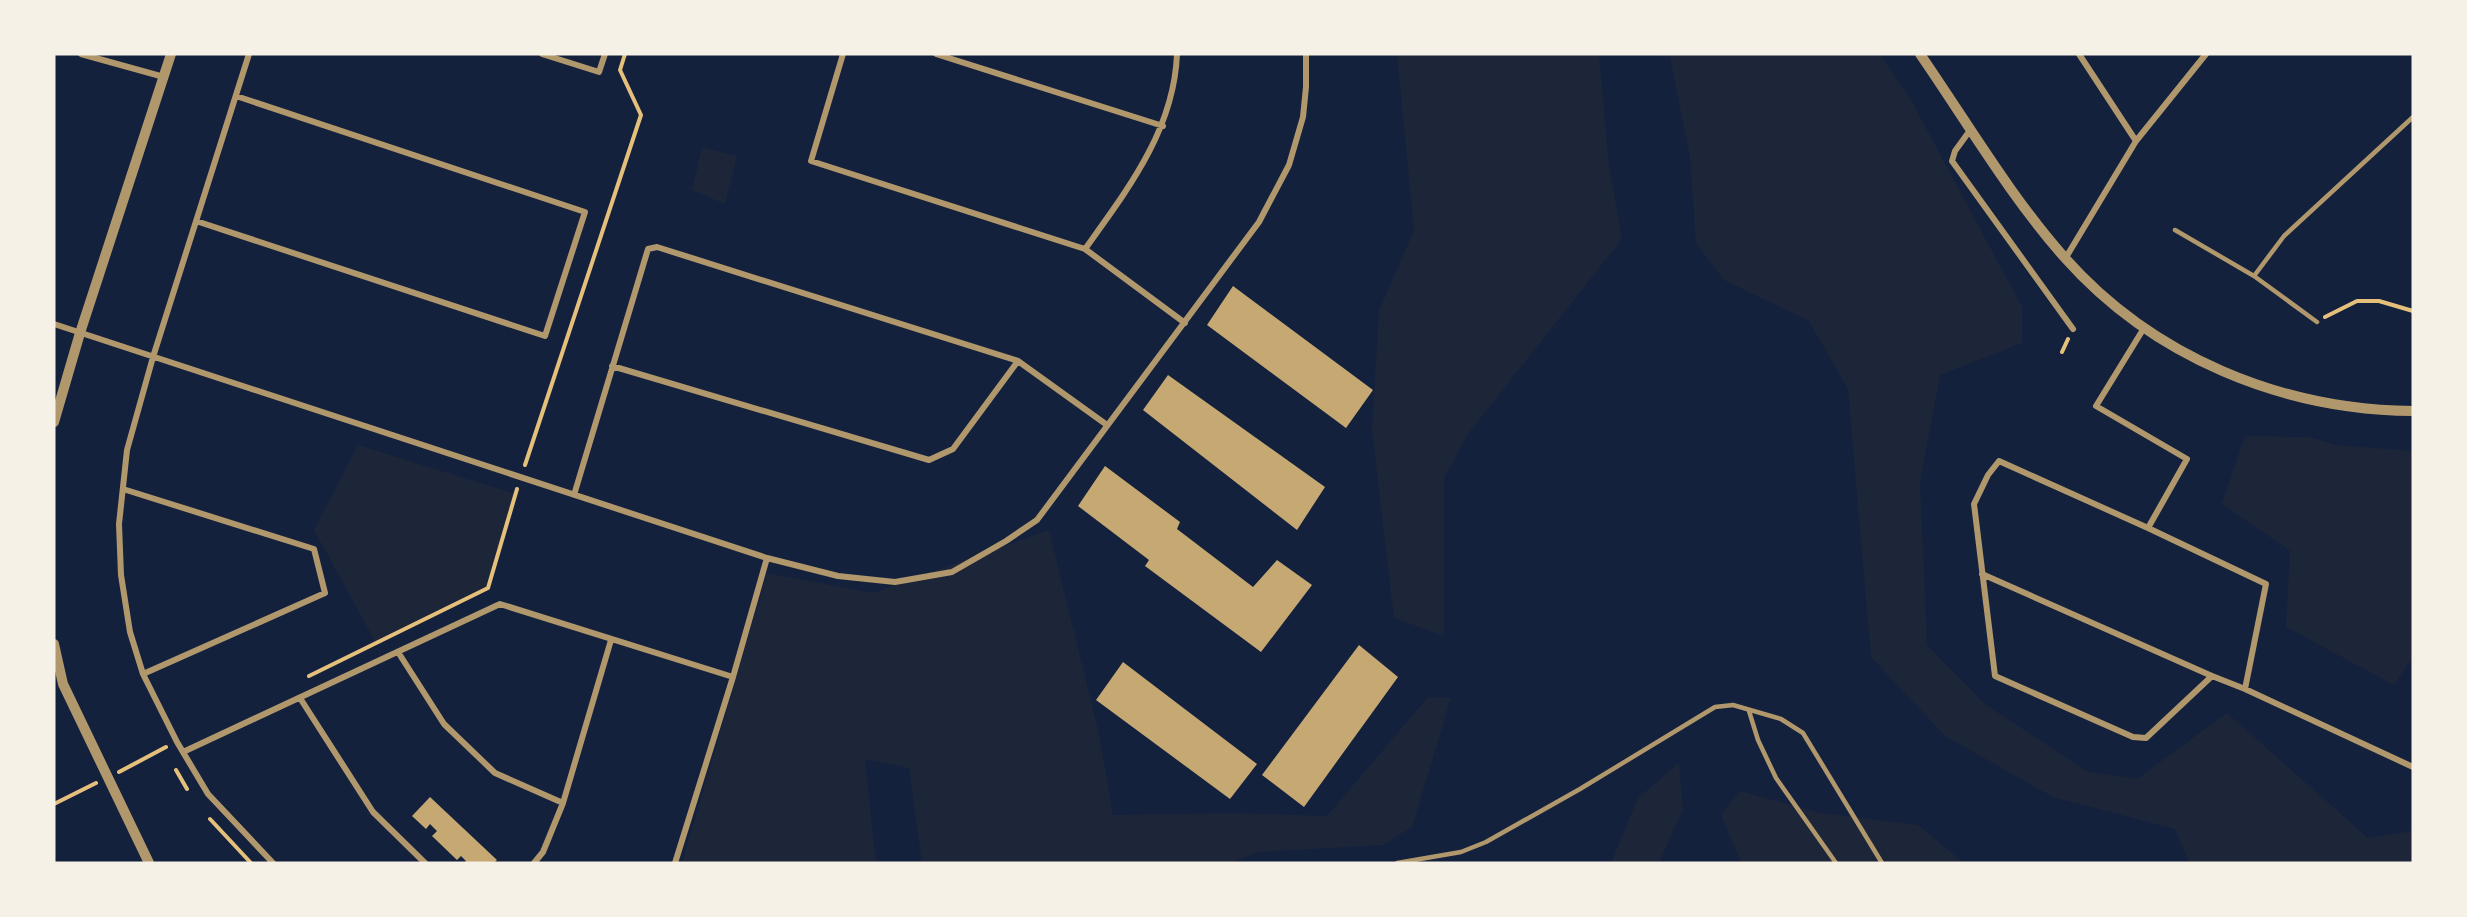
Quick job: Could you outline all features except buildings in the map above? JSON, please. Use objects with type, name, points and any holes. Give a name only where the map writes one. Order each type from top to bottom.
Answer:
[{"type":"street","points":[[81,54],[164,77]]},
{"type":"street","points":[[54,422],[80,333],[171,54]]},
{"type":"street","points":[[249,54],[153,357],[127,450],[119,524],[121,575],[130,632],[143,674],[177,742],[208,794],[273,863]]},
{"type":"street","points":[[542,54],[599,72],[605,54]]},
{"type":"street","points":[[843,54],[811,161],[1085,249],[1185,323]]},
{"type":"street","points":[[936,54],[1163,126]]},
{"type":"street","points":[[1085,249],[1134,182],[1163,126],[1176,80],[1178,54]]},
{"type":"street","points":[[54,324],[767,558],[838,576],[895,582],[952,572],[1037,520],[1259,222],[1289,165],[1303,117],[1306,54]]},
{"type":"street","points":[[1920,54],[2033,219],[2065,259],[2096,290],[2144,328],[2211,366],[2282,394],[2352,408],[2413,411]]},
{"type":"street","points":[[2079,54],[2136,141]]},
{"type":"street","points":[[2065,259],[2136,141],[2206,54]]},
{"type":"street","points":[[196,220],[545,336],[585,212],[236,96]]},
{"type":"street","points":[[1971,129],[1955,151],[1952,161],[2073,329]]},
{"type":"street","points":[[573,495],[648,249],[657,247],[1018,361],[1107,424]]},
{"type":"street","points":[[2144,328],[2096,406],[2187,459],[2148,528]]},
{"type":"street","points":[[612,366],[929,460],[953,449],[1018,361]]},
{"type":"street","points":[[2212,676],[2146,738],[2133,737],[1995,675],[1974,504],[1988,475],[1999,461],[2266,584],[2245,689]]},
{"type":"street","points":[[123,489],[314,549],[325,593],[143,674]]},
{"type":"street","points":[[675,863],[767,558]]},
{"type":"street","points":[[1982,574],[2245,689],[2413,767]]},
{"type":"street","points":[[183,752],[500,604],[733,676]]},
{"type":"street","points":[[534,863],[543,852],[563,802],[611,640]]},
{"type":"street","points":[[54,644],[63,684],[149,863]]},
{"type":"street","points":[[398,652],[444,724],[495,773],[563,802]]},
{"type":"street","points":[[300,698],[373,812],[425,863]]},
{"type":"lane","points":[[2254,276],[2284,236],[2413,117]]},
{"type":"lane","points":[[2175,230],[2254,276],[2317,322]]},
{"type":"lane","points":[[1398,863],[1461,852],[1486,842],[1532,818],[1715,707],[1733,705],[1781,719],[1803,733],[1882,863]]},
{"type":"lane","points":[[1749,711],[1758,740],[1776,778],[1836,863]]},
{"type":"path","points":[[2317,322],[2357,301],[2379,301],[2413,311]]},
{"type":"path","points":[[142,760],[177,742]]},
{"type":"shaded area","points":[[1397,54],[1599,54],[1609,166],[1622,239],[1468,434],[1444,478],[1444,636],[1394,618],[1372,430],[1379,311],[1414,230]]},
{"type":"shaded area","points":[[1641,54],[1880,54],[1911,100],[2022,307],[2022,343],[1940,375],[1920,482],[1927,645],[1986,705],[2088,772],[2137,779],[2227,713],[2368,838],[2413,831],[2413,863],[2189,863],[2175,829],[2053,797],[1945,736],[1871,657],[1848,389],[1809,321],[1724,280],[1696,243],[1690,157],[1670,57]]},
{"type":"shaded area","points":[[702,147],[737,156],[725,204],[692,190]]},
{"type":"shaded area","points":[[2245,436],[2309,437],[2336,445],[2413,451],[2413,657],[2394,685],[2286,627],[2290,551],[2222,504]]},
{"type":"shaded area","points":[[358,445],[516,494],[488,588],[376,643],[314,530]]},
{"type":"shaded area","points":[[1049,530],[1099,734],[1113,815],[1232,813],[1327,816],[1428,697],[1451,698],[1412,827],[1383,845],[1258,852],[1231,863],[922,863],[909,768],[865,759],[875,854],[878,863],[682,863],[767,573],[873,593]]},
{"type":"shaded area","points":[[1679,763],[1683,809],[1659,863],[1611,863],[1638,798]]},
{"type":"shaded area","points":[[1740,791],[1821,813],[1918,825],[1964,863],[1741,863],[1721,815]]}]
